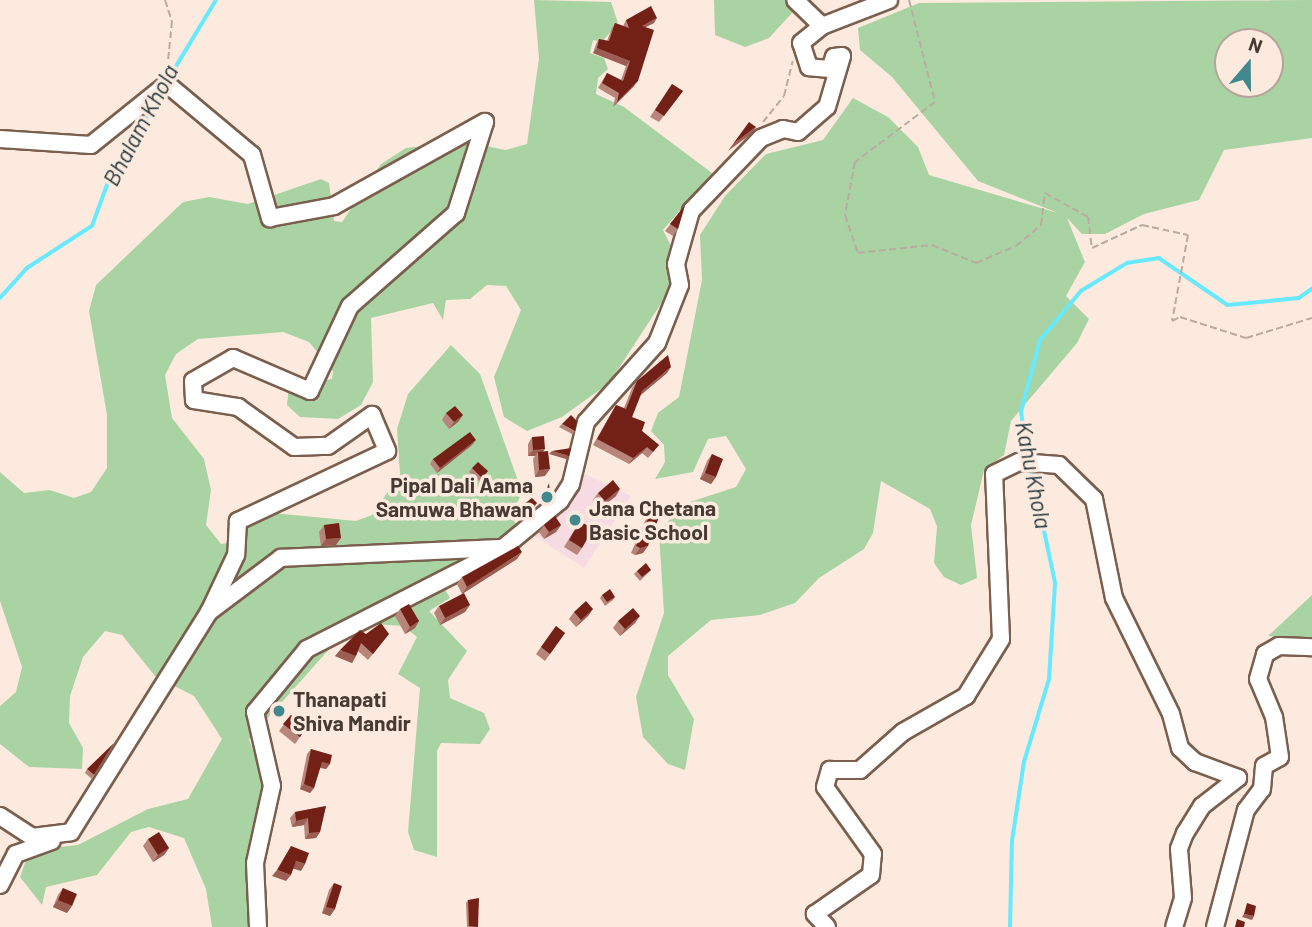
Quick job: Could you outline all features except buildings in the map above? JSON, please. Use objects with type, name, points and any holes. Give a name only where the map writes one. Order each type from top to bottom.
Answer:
[{"type":"street","points":[[795,0],[822,26]]},
{"type":"street","points":[[258,927],[255,863],[272,786],[255,712],[307,649],[503,548],[560,501],[571,484],[586,422],[652,356],[680,285],[676,264],[691,211],[762,138],[783,129],[798,132],[827,107],[842,56],[834,57],[830,69],[815,72],[802,49],[822,26],[889,0]]},
{"type":"street","points":[[0,139],[91,145],[165,86],[252,155],[270,218],[334,206],[485,122],[456,213],[350,306],[310,391],[233,358],[193,381],[194,400],[238,407],[294,447],[328,446],[372,415],[387,451],[238,521],[236,555],[209,612],[71,832],[32,836],[0,816]]},
{"type":"street","points":[[827,927],[815,914],[871,875],[873,854],[825,787],[830,770],[860,769],[903,732],[966,696],[1001,639],[994,474],[1019,462],[1059,465],[1094,499],[1114,598],[1171,714],[1180,748],[1195,762],[1238,778],[1202,806],[1185,833],[1179,849],[1183,898],[1174,927]]},
{"type":"street","points":[[209,612],[281,558],[503,548]]},
{"type":"street","points":[[1215,927],[1246,810],[1262,789],[1265,766],[1280,757],[1274,717],[1258,679],[1265,654],[1279,646],[1312,647]]},
{"type":"street","points":[[0,885],[16,854],[59,841],[77,831],[78,820]]},
{"type":"path","points":[[165,0],[172,21],[165,86]]},
{"type":"path","points":[[909,0],[934,102],[855,162],[845,215],[858,253],[932,245],[976,264],[1041,225],[1045,192],[1088,217],[1092,248],[1142,225],[1188,235],[1172,321],[1180,317],[1246,338],[1312,318]]},
{"type":"path","points":[[762,138],[764,118],[784,96],[783,78],[802,49]]},
{"type":"shaded area","name":"Jana Chetana Basic School","points":[[577,470],[631,496],[584,568],[525,530]]},
{"type":"green space","points":[[534,0],[611,2],[618,23],[602,42],[593,40],[590,53],[604,58],[608,69],[598,78],[596,94],[624,107],[712,173],[663,230],[671,246],[670,290],[609,383],[562,417],[527,431],[504,417],[494,377],[521,310],[506,286],[487,285],[470,299],[446,300],[443,320],[433,303],[371,318],[373,382],[361,405],[338,419],[300,417],[287,405],[289,387],[332,379],[333,371],[309,342],[283,332],[198,339],[176,354],[165,375],[172,418],[204,459],[211,490],[206,525],[221,544],[240,541],[249,525],[273,513],[356,521],[372,515],[400,474],[397,429],[408,394],[451,345],[480,374],[522,492],[511,517],[517,525],[474,557],[444,588],[450,598],[429,611],[467,651],[448,680],[450,698],[484,713],[490,729],[480,744],[441,743],[437,751],[437,857],[414,850],[408,832],[420,688],[398,674],[417,637],[403,626],[374,624],[352,630],[332,646],[249,739],[261,773],[262,809],[253,927],[212,927],[206,889],[184,838],[149,827],[131,832],[97,875],[46,887],[42,905],[20,877],[26,860],[41,849],[78,845],[148,809],[188,799],[222,739],[194,696],[155,676],[122,635],[105,631],[83,657],[70,696],[69,723],[83,748],[82,769],[29,767],[0,744],[0,706],[16,692],[22,667],[0,601],[0,472],[24,493],[50,490],[74,498],[91,492],[107,468],[107,415],[89,311],[96,285],[183,202],[209,197],[248,204],[321,179],[329,183],[334,221],[342,222],[381,164],[406,148],[464,141],[505,150],[527,144],[539,58]]},
{"type":"green space","points":[[714,0],[804,0],[769,38],[745,47],[715,35]]},
{"type":"green space","points":[[1312,0],[1312,138],[1224,150],[1199,200],[1144,214],[1105,234],[1082,234],[1067,218],[1085,262],[1066,296],[1089,319],[1077,343],[1011,421],[1004,455],[984,470],[971,525],[977,578],[961,585],[944,577],[934,563],[937,526],[930,509],[881,481],[873,533],[864,549],[819,578],[795,603],[760,615],[711,620],[668,656],[668,675],[694,719],[685,770],[668,764],[643,737],[636,697],[664,613],[659,533],[681,505],[736,487],[746,469],[726,436],[708,439],[693,472],[655,479],[665,462],[664,445],[651,431],[658,413],[679,397],[702,280],[700,235],[725,196],[766,154],[823,140],[853,98],[888,117],[918,147],[929,175],[1058,213],[978,181],[892,77],[860,50],[858,28],[919,3]]},
{"type":"green space","points":[[1312,595],[1312,639],[1268,636]]},
{"type":"waterway","name":"Bhalam Khola","points":[[169,78],[216,0]]},
{"type":"waterway","name":"Bhalam Khola","points":[[0,298],[27,268],[92,226],[111,174],[157,101]]},
{"type":"waterway","name":"Kahu Khola","points":[[1028,458],[1021,412],[1040,340],[1081,291],[1127,263],[1159,258],[1228,305],[1299,298],[1312,289]]},
{"type":"waterway","name":"Kahu Khola","points":[[1010,927],[1012,841],[1024,762],[1049,679],[1055,583],[1031,469]]},
{"type":"place","name":"Pipal Dali Aama Samuwa Bhawan","points":[[547,497]]},
{"type":"place","name":"Jana Chetana Basic School","points":[[575,520]]},
{"type":"place","name":"Thanapati Shiva Mandir","points":[[279,711]]}]
